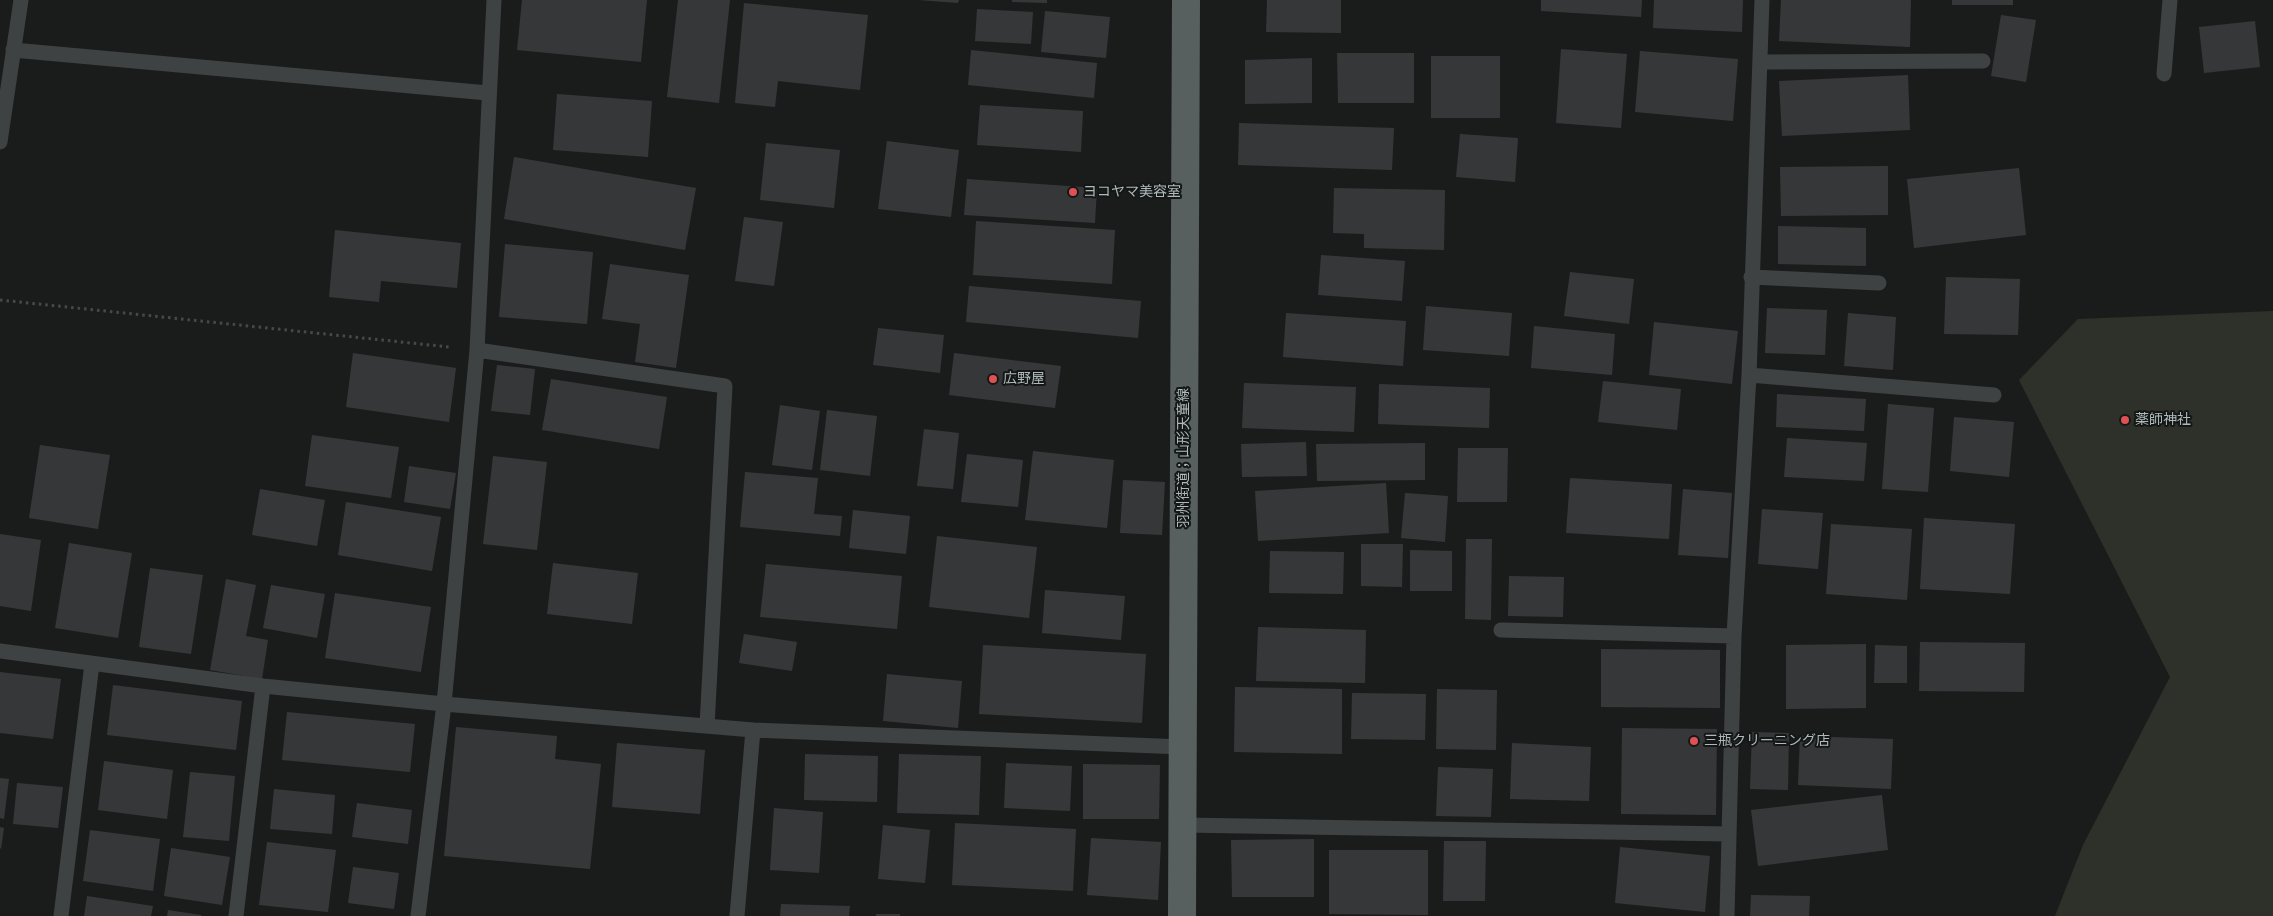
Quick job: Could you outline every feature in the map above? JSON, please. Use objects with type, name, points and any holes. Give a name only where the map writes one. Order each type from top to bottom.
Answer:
[{"type":"main road","name":"羽州街道；山形天童線","points":[[1182,916],[1186,0]]},
{"type":"lane","points":[[0,142],[21,0]]},
{"type":"lane","points":[[418,916],[444,704],[477,350],[494,0]]},
{"type":"lane","points":[[1727,916],[1734,636],[1749,375],[1762,0]]},
{"type":"lane","points":[[2164,74],[2170,0]]},
{"type":"lane","points":[[13,50],[488,93]]},
{"type":"lane","points":[[1761,62],[1983,61]]},
{"type":"lane","points":[[1751,277],[1879,282]]},
{"type":"lane","points":[[477,350],[725,386],[707,726]]},
{"type":"lane","points":[[1749,375],[1994,395]]},
{"type":"lane","points":[[1501,630],[1734,636]]},
{"type":"lane","points":[[0,651],[262,686],[444,704],[753,730],[1183,747]]},
{"type":"lane","points":[[61,916],[92,664]]},
{"type":"lane","points":[[236,916],[262,686]]},
{"type":"lane","points":[[737,916],[753,730]]},
{"type":"lane","points":[[1183,825],[1728,834]]},
{"type":"path","points":[[0,300],[477,350]]},
{"type":"shaded area","points":[[2273,311],[2273,916],[2055,916],[2083,845],[2170,677],[2019,380],[2078,319]]},
{"type":"building","points":[[522,0],[647,0],[641,62],[517,50]]},
{"type":"building","points":[[678,0],[730,0],[719,103],[667,97]]},
{"type":"building","points":[[918,0],[959,0],[958,3]]},
{"type":"building","points":[[1012,0],[1047,0],[1047,3],[1012,2]]},
{"type":"building","points":[[1267,0],[1341,0],[1341,33],[1266,32]]},
{"type":"building","points":[[1541,0],[1642,0],[1641,17],[1541,11]]},
{"type":"building","points":[[1654,0],[1743,0],[1742,32],[1653,28]]},
{"type":"building","points":[[1781,0],[1911,0],[1910,47],[1779,41]]},
{"type":"building","points":[[1952,0],[2013,0],[2013,5],[1952,5]]},
{"type":"building","points":[[744,3],[868,15],[860,90],[778,81],[775,107],[735,103]]},
{"type":"building","points":[[977,9],[1033,12],[1031,44],[975,41]]},
{"type":"building","points":[[1045,11],[1110,17],[1106,58],[1041,52]]},
{"type":"building","points":[[2001,15],[2036,20],[2026,82],[1991,76]]},
{"type":"building","points":[[2255,21],[2260,67],[2204,73],[2199,27]]},
{"type":"building","points":[[1561,49],[1627,54],[1621,128],[1556,123]]},
{"type":"building","points":[[971,50],[1097,63],[1094,98],[968,85]]},
{"type":"building","points":[[1640,51],[1738,59],[1733,121],[1635,112]]},
{"type":"building","points":[[1337,53],[1414,53],[1414,103],[1338,103]]},
{"type":"building","points":[[1431,56],[1500,56],[1500,118],[1431,118]]},
{"type":"building","points":[[1312,58],[1312,103],[1245,104],[1245,60]]},
{"type":"building","points":[[1908,75],[1910,130],[1782,136],[1779,81]]},
{"type":"building","points":[[557,94],[652,101],[648,157],[553,150]]},
{"type":"building","points":[[980,105],[1083,111],[1081,152],[977,145]]},
{"type":"building","points":[[1239,123],[1394,128],[1392,170],[1238,165]]},
{"type":"building","points":[[1460,134],[1518,138],[1515,182],[1456,177]]},
{"type":"building","points":[[887,141],[959,150],[951,217],[878,209]]},
{"type":"building","points":[[766,143],[840,150],[834,208],[760,200]]},
{"type":"building","points":[[514,157],[696,188],[685,250],[504,219]]},
{"type":"building","points":[[1888,166],[1888,215],[1781,216],[1780,167]]},
{"type":"building","points":[[2019,168],[2026,235],[1914,248],[1907,179]]},
{"type":"building","points":[[967,179],[1097,188],[1095,223],[964,215]]},
{"type":"building","points":[[1334,188],[1445,190],[1444,250],[1364,248],[1364,234],[1333,233]]},
{"type":"building","points":[[744,217],[783,222],[774,286],[735,281]]},
{"type":"building","points":[[976,221],[1115,230],[1112,284],[973,275]]},
{"type":"building","points":[[1778,226],[1866,228],[1866,266],[1778,264]]},
{"type":"building","points":[[335,230],[461,243],[457,288],[381,281],[379,302],[329,297]]},
{"type":"building","points":[[505,244],[593,252],[587,324],[499,317]]},
{"type":"building","points":[[1321,255],[1405,261],[1402,301],[1318,295]]},
{"type":"building","points":[[610,264],[689,275],[676,368],[635,362],[640,324],[602,319]]},
{"type":"building","points":[[1570,272],[1634,279],[1629,324],[1564,316]]},
{"type":"building","points":[[1946,277],[2020,279],[2018,335],[1944,334]]},
{"type":"building","points":[[969,286],[1141,301],[1138,338],[966,322]]},
{"type":"building","points":[[1426,306],[1512,313],[1509,356],[1423,350]]},
{"type":"building","points":[[1767,308],[1827,310],[1825,355],[1765,353]]},
{"type":"building","points":[[1286,313],[1406,321],[1403,366],[1283,357]]},
{"type":"building","points":[[1848,313],[1896,317],[1893,370],[1844,366]]},
{"type":"building","points":[[1654,322],[1738,331],[1732,384],[1649,375]]},
{"type":"building","points":[[1534,326],[1615,334],[1612,375],[1531,368]]},
{"type":"building","points":[[878,328],[944,335],[940,373],[873,365]]},
{"type":"building","points":[[353,353],[456,368],[449,422],[346,407]]},
{"type":"building","points":[[954,353],[1061,366],[1055,408],[949,395]]},
{"type":"building","points":[[497,365],[535,369],[530,415],[491,411]]},
{"type":"building","points":[[551,379],[667,397],[659,449],[542,430]]},
{"type":"building","points":[[1603,381],[1681,389],[1677,430],[1598,422]]},
{"type":"building","points":[[1244,383],[1356,387],[1354,432],[1242,428]]},
{"type":"building","points":[[1379,384],[1490,388],[1489,428],[1378,424]]},
{"type":"building","points":[[1777,394],[1866,399],[1864,431],[1776,427]]},
{"type":"building","points":[[1888,404],[1934,408],[1928,492],[1882,489]]},
{"type":"building","points":[[780,405],[820,411],[812,470],[772,465]]},
{"type":"building","points":[[827,410],[877,416],[870,476],[820,470]]},
{"type":"building","points":[[1954,417],[2014,422],[2009,477],[1950,471]]},
{"type":"building","points":[[924,429],[959,433],[953,489],[917,486]]},
{"type":"building","points":[[312,435],[399,447],[391,498],[305,486]]},
{"type":"building","points":[[1787,438],[1867,443],[1864,481],[1784,477]]},
{"type":"building","points":[[1306,442],[1307,476],[1242,477],[1241,444]]},
{"type":"building","points":[[1425,443],[1425,480],[1317,481],[1316,444]]},
{"type":"building","points":[[40,445],[110,455],[98,529],[29,518]]},
{"type":"building","points":[[1458,448],[1508,448],[1507,502],[1457,502]]},
{"type":"building","points":[[1033,451],[1114,460],[1107,528],[1025,520]]},
{"type":"building","points":[[967,454],[1023,460],[1018,507],[961,502]]},
{"type":"building","points":[[493,456],[547,462],[537,550],[483,544]]},
{"type":"building","points":[[409,466],[456,473],[450,509],[404,502]]},
{"type":"building","points":[[745,472],[818,478],[814,514],[842,516],[840,536],[740,527]]},
{"type":"building","points":[[1570,478],[1672,484],[1669,539],[1566,533]]},
{"type":"building","points":[[1123,480],[1165,482],[1162,535],[1120,533]]},
{"type":"building","points":[[1386,483],[1389,533],[1258,541],[1255,491]]},
{"type":"building","points":[[260,489],[325,500],[317,546],[252,535]]},
{"type":"building","points":[[1683,489],[1732,493],[1728,558],[1678,555]]},
{"type":"building","points":[[1405,493],[1448,496],[1445,542],[1401,538]]},
{"type":"building","points":[[346,502],[441,517],[432,571],[338,555]]},
{"type":"building","points":[[1762,509],[1823,513],[1818,569],[1758,564]]},
{"type":"building","points":[[853,510],[910,516],[906,554],[849,548]]},
{"type":"building","points":[[1924,518],[2015,524],[2010,594],[1920,589]]},
{"type":"building","points":[[1831,524],[1912,529],[1907,600],[1826,594]]},
{"type":"building","points":[[0,534],[41,540],[31,611],[0,606]]},
{"type":"building","points":[[937,536],[1037,547],[1029,618],[929,607]]},
{"type":"building","points":[[1466,539],[1492,539],[1491,620],[1465,619]]},
{"type":"building","points":[[69,543],[132,553],[118,638],[55,628]]},
{"type":"building","points":[[1361,544],[1403,544],[1402,587],[1361,586]]},
{"type":"building","points":[[1410,550],[1452,551],[1452,591],[1410,591]]},
{"type":"building","points":[[1270,551],[1344,552],[1343,594],[1269,593]]},
{"type":"building","points":[[553,563],[638,573],[632,624],[547,614]]},
{"type":"building","points":[[766,564],[902,576],[897,629],[760,617]]},
{"type":"building","points":[[150,568],[203,575],[191,654],[139,647]]},
{"type":"building","points":[[1509,576],[1564,577],[1563,617],[1508,616]]},
{"type":"building","points":[[226,579],[256,585],[246,636],[268,640],[262,679],[210,670]]},
{"type":"building","points":[[271,585],[325,594],[317,638],[263,628]]},
{"type":"building","points":[[1045,590],[1125,596],[1121,640],[1042,633]]},
{"type":"building","points":[[335,593],[431,607],[421,672],[325,658]]},
{"type":"building","points":[[1258,627],[1366,630],[1365,683],[1256,681]]},
{"type":"building","points":[[744,634],[797,642],[792,671],[739,663]]},
{"type":"building","points":[[1920,642],[2025,643],[2024,692],[1919,691]]},
{"type":"building","points":[[1866,644],[1866,708],[1786,709],[1786,645]]},
{"type":"building","points":[[983,645],[1146,654],[1142,723],[979,714]]},
{"type":"building","points":[[1875,645],[1907,646],[1907,683],[1874,683]]},
{"type":"building","points":[[1601,649],[1720,650],[1720,708],[1601,707]]},
{"type":"building","points":[[0,672],[61,679],[53,739],[0,733]]},
{"type":"building","points":[[887,674],[962,681],[958,728],[883,721]]},
{"type":"building","points":[[113,685],[242,701],[236,750],[107,735]]},
{"type":"building","points":[[1235,687],[1342,689],[1342,754],[1234,752]]},
{"type":"building","points":[[1437,689],[1497,690],[1496,750],[1436,749]]},
{"type":"building","points":[[1352,693],[1426,694],[1425,740],[1351,739]]},
{"type":"building","points":[[287,712],[415,724],[410,772],[282,760]]},
{"type":"building","points":[[456,727],[557,736],[555,759],[601,764],[590,869],[444,856]]},
{"type":"building","points":[[1622,728],[1717,729],[1716,815],[1621,814]]},
{"type":"building","points":[[1752,732],[1789,733],[1788,790],[1750,789]]},
{"type":"building","points":[[1800,736],[1893,739],[1891,789],[1798,785]]},
{"type":"building","points":[[617,743],[705,750],[700,814],[612,807]]},
{"type":"building","points":[[1512,743],[1591,747],[1589,801],[1510,799]]},
{"type":"building","points":[[805,754],[878,756],[877,802],[804,800]]},
{"type":"building","points":[[899,754],[981,756],[979,815],[897,813]]},
{"type":"building","points":[[104,761],[173,770],[167,819],[98,810]]},
{"type":"building","points":[[1006,763],[1072,766],[1070,811],[1004,808]]},
{"type":"building","points":[[1083,764],[1160,765],[1159,819],[1083,819]]},
{"type":"building","points":[[1438,767],[1493,769],[1491,817],[1436,816]]},
{"type":"building","points":[[190,772],[235,776],[229,841],[183,837]]},
{"type":"building","points":[[0,778],[9,779],[4,819],[0,818]]},
{"type":"building","points":[[17,783],[63,787],[58,828],[13,824]]},
{"type":"building","points":[[274,789],[335,795],[332,834],[270,829]]},
{"type":"building","points":[[1882,795],[1888,850],[1758,866],[1751,810]]},
{"type":"building","points":[[357,803],[412,810],[408,844],[352,837]]},
{"type":"building","points":[[774,808],[823,812],[819,873],[770,870]]},
{"type":"building","points":[[955,823],[1076,829],[1073,891],[952,885]]},
{"type":"building","points":[[883,825],[930,830],[925,883],[878,879]]},
{"type":"building","points":[[0,827],[4,828],[1,849],[0,848]]},
{"type":"building","points":[[90,830],[160,839],[153,891],[83,881]]},
{"type":"building","points":[[1091,838],[1161,842],[1158,900],[1087,895]]},
{"type":"building","points":[[1314,839],[1314,897],[1232,897],[1231,840]]},
{"type":"building","points":[[1444,841],[1486,841],[1485,901],[1443,901]]},
{"type":"building","points":[[267,842],[336,850],[328,912],[259,905]]},
{"type":"building","points":[[1620,847],[1710,856],[1705,912],[1615,903]]},
{"type":"building","points":[[171,848],[230,857],[222,905],[164,896]]},
{"type":"building","points":[[1329,850],[1428,850],[1428,915],[1329,914]]},
{"type":"building","points":[[353,867],[399,873],[394,909],[348,903]]},
{"type":"building","points":[[1751,895],[1810,896],[1809,916],[1750,916]]},
{"type":"building","points":[[87,896],[153,906],[151,916],[84,916]]},
{"type":"building","points":[[781,904],[850,906],[849,916],[780,916]]},
{"type":"building","points":[[168,910],[201,915],[201,916],[167,916]]},
{"type":"building","points":[[876,914],[900,914],[900,916],[876,916]]},
{"type":"place","name":"ヨコヤマ美容室","points":[[1073,192]]},
{"type":"place","name":"広野屋","points":[[993,379]]},
{"type":"place","name":"薬師神社","points":[[2125,420]]},
{"type":"place","name":"三瓶クリーニング店","points":[[1694,741]]}]
